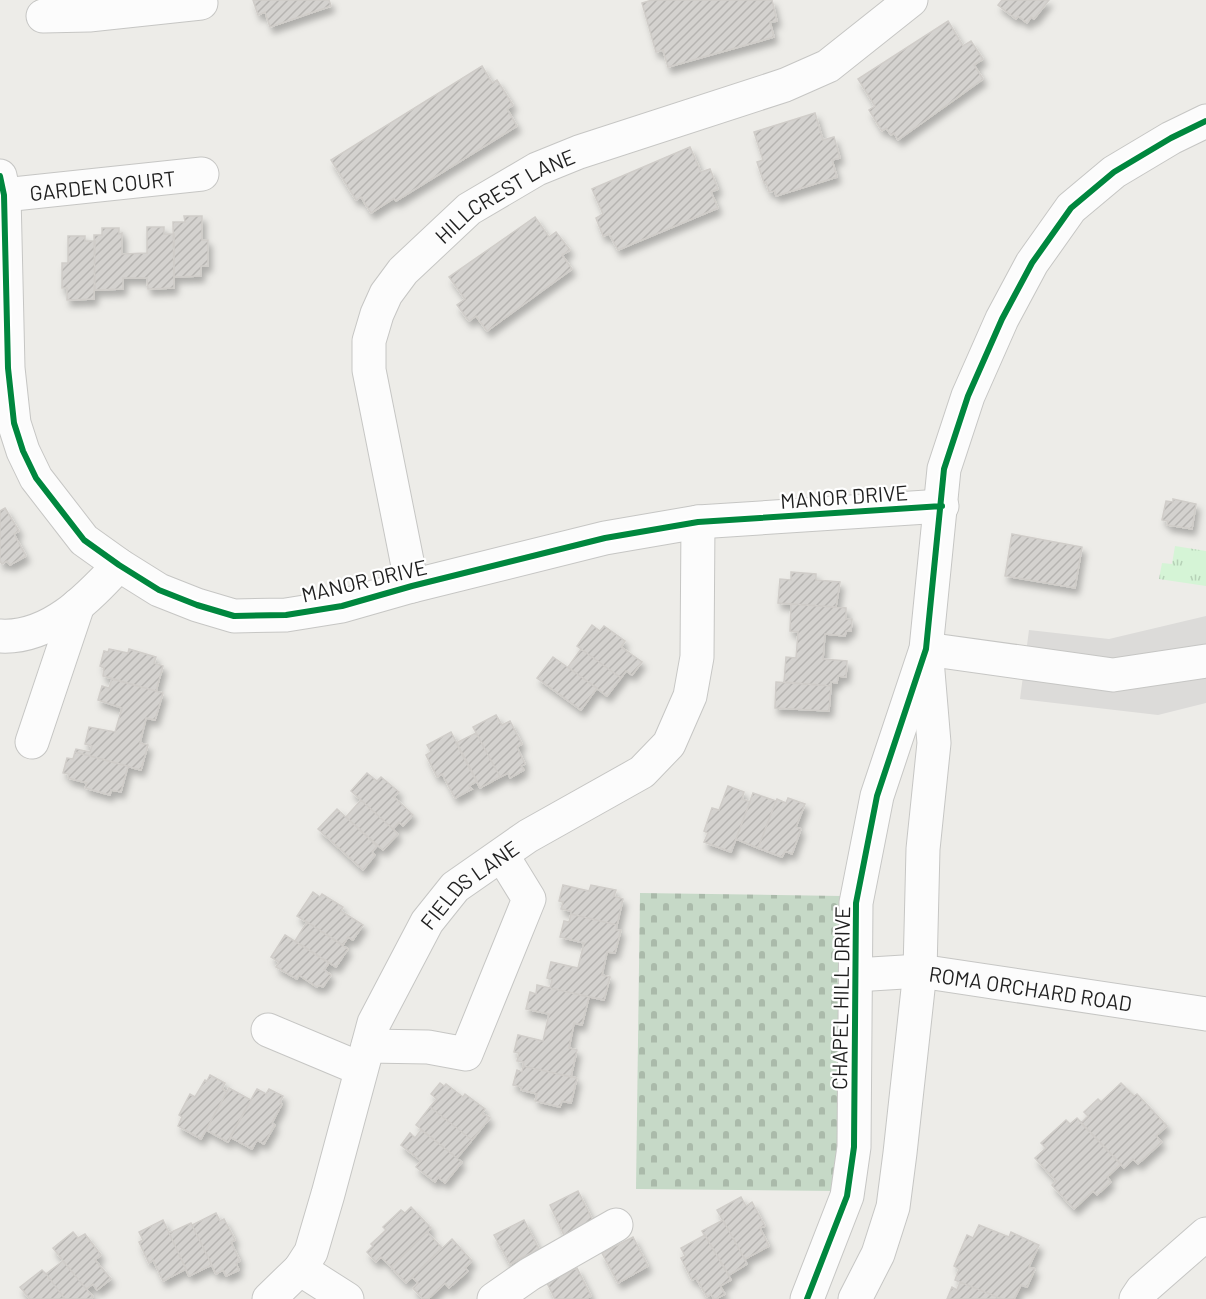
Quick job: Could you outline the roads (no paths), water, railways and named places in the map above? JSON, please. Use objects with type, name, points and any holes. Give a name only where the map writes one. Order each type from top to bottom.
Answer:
[{"type":"street","name":"HILLCREST LANE","points":[[412,586],[369,370],[369,341],[377,314],[386,294],[403,271],[470,209],[537,169],[579,152],[785,85],[828,66],[911,0]]},
{"type":"street","points":[[43,16],[89,8],[201,3]]},
{"type":"street","name":"CHAPEL HILL DRIVE","points":[[855,1299],[878,1254],[893,1207],[920,971],[923,849],[934,743],[926,649],[944,469],[968,396],[1002,319],[1032,263],[1071,207],[1114,172],[1171,138],[1206,121]]},
{"type":"street","name":"GARDEN COURT","points":[[2,185],[202,174]]},
{"type":"street","name":"MANOR DRIVE","points":[[2,185],[2,291],[14,423],[23,451],[36,478],[84,540],[159,590],[197,605],[234,616],[286,615],[342,606],[412,586],[605,538],[698,522],[942,506]]},
{"type":"street","name":"FIELDS LANE","points":[[269,1299],[300,1269],[311,1252],[374,1023],[427,922],[456,887],[528,837],[642,772],[669,744],[690,696],[697,657],[698,522]]},
{"type":"street","points":[[0,636],[37,630],[64,616],[90,595],[119,565]]},
{"type":"street","points":[[32,742],[78,605]]},
{"type":"street","points":[[926,649],[1113,675],[1206,661]]},
{"type":"street","name":"CHAPEL HILL DRIVE","points":[[807,1299],[847,1196],[854,1147],[856,903],[877,796],[926,649]]},
{"type":"street","points":[[268,1030],[364,1057],[428,1047],[466,1054],[529,899],[502,855]]},
{"type":"street","name":"ROMA ORCHARD ROAD","points":[[855,975],[920,971],[1206,1014]]},
{"type":"street","points":[[494,1299],[530,1274],[616,1225]]},
{"type":"street","points":[[1136,1299],[1142,1290],[1206,1234]]},
{"type":"street","points":[[300,1269],[347,1299]]}]
